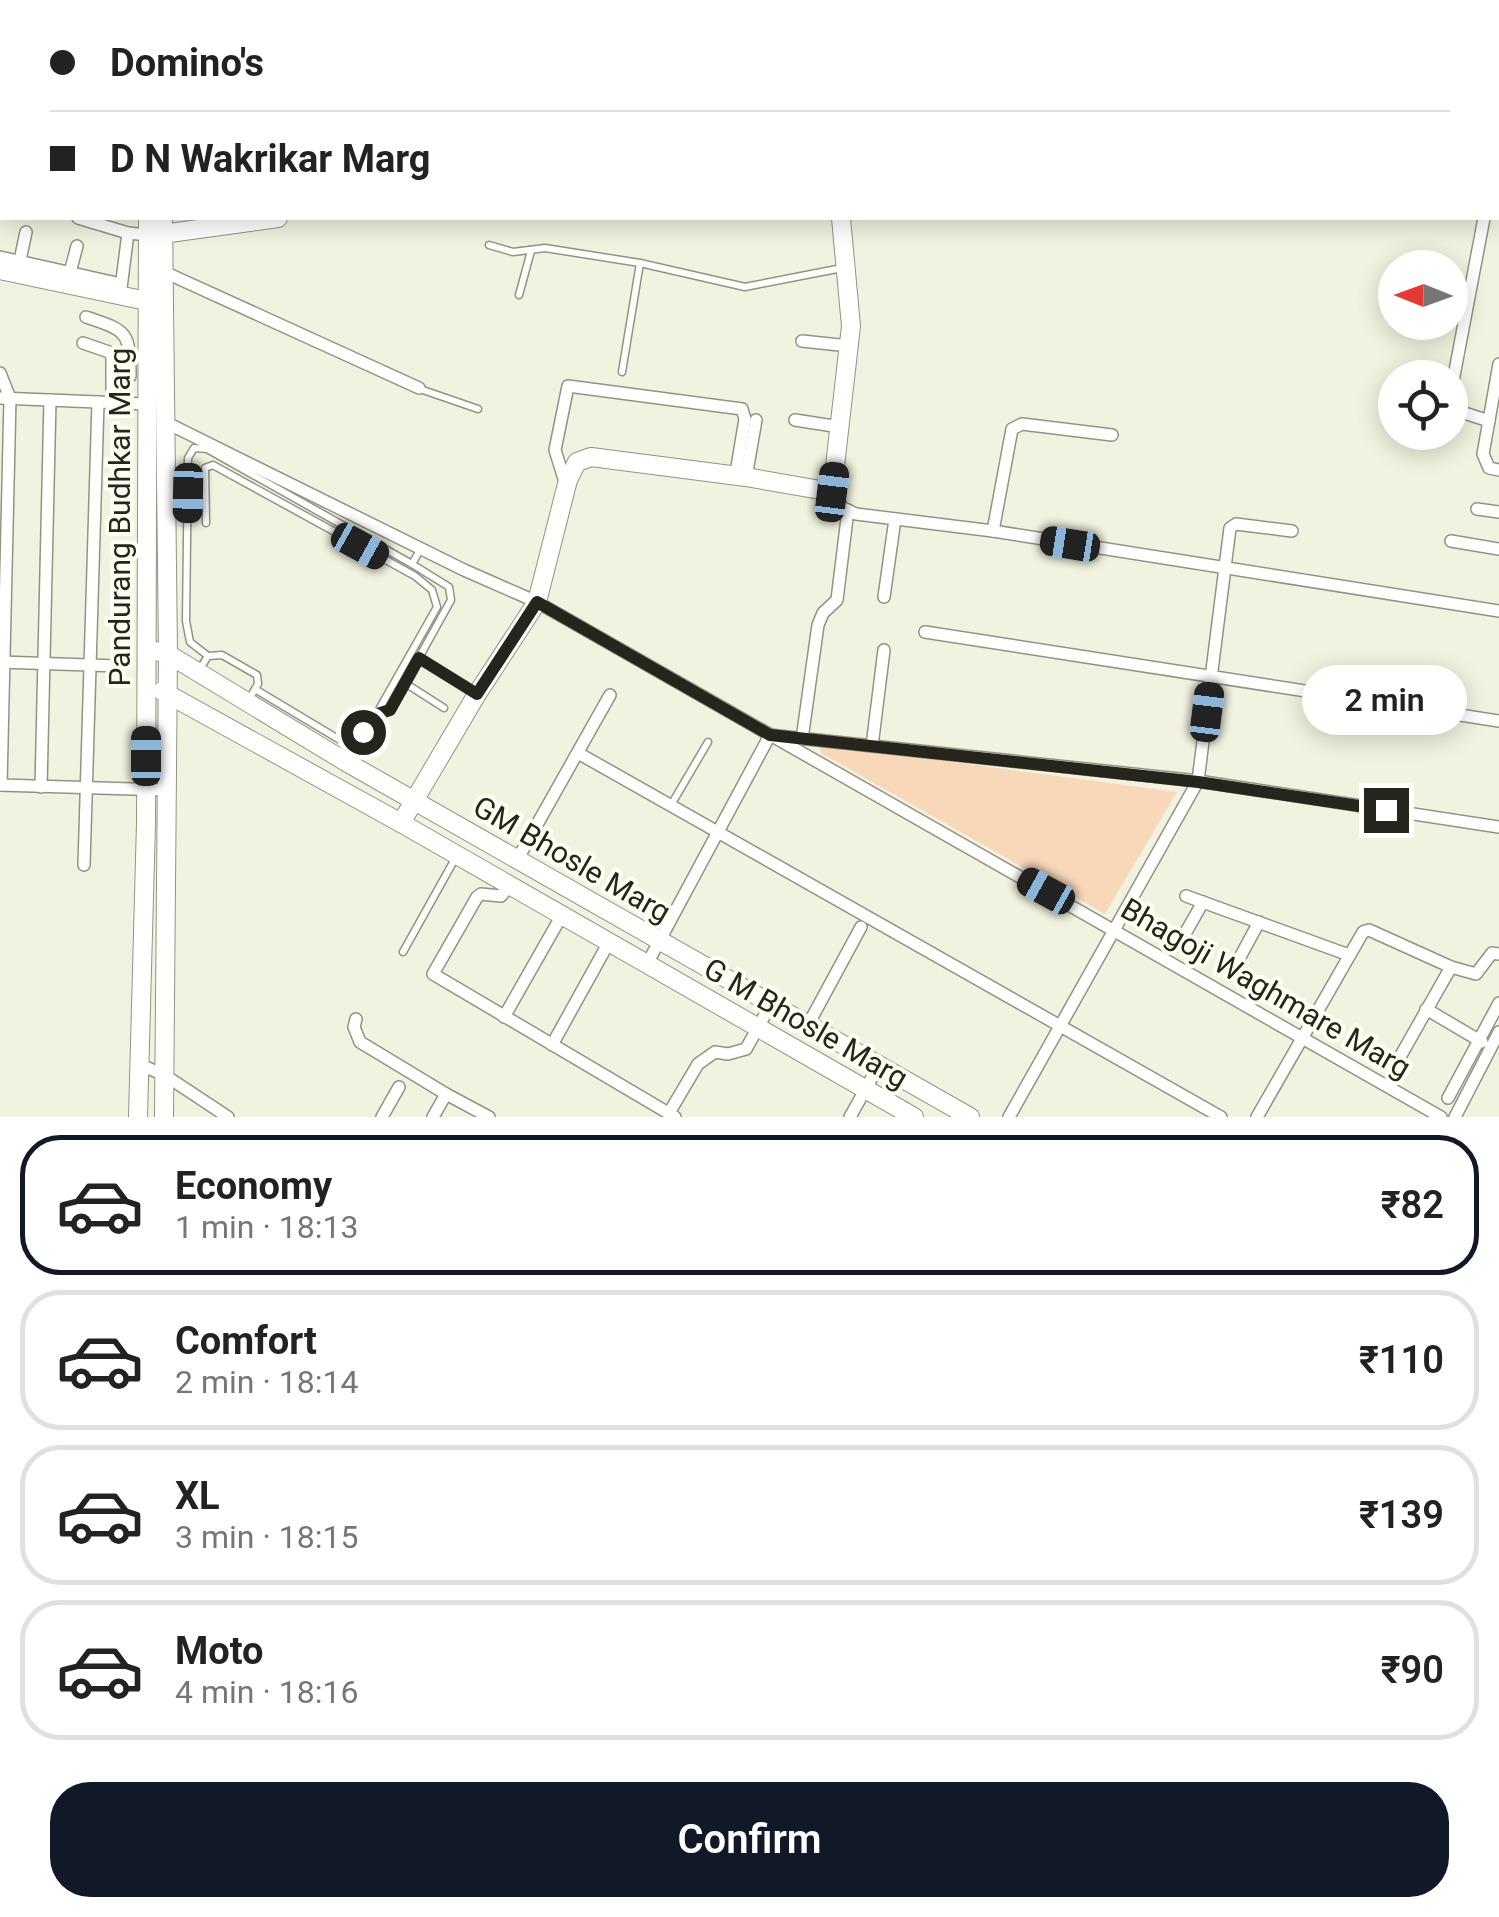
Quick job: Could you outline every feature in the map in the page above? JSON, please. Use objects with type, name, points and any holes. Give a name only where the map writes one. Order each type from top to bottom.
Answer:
[{"type":"main road","points":[[156,226],[252,220]]},
{"type":"main road","points":[[402,823],[477,694],[537,602],[566,485],[577,462],[591,457],[741,472],[832,492],[852,326],[841,220]]},
{"type":"main road","name":"Pandurang Budhkar Marg","points":[[156,226],[162,271],[155,303],[167,423],[168,526],[164,1117]]},
{"type":"main road","name":"Pandurang Budhkar Marg","points":[[138,1117],[146,790],[146,404],[155,303],[156,226]]},
{"type":"main road","points":[[12,268],[123,292],[155,303]]},
{"type":"main road","name":"GM Bhosle Marg","points":[[147,649],[168,654],[251,696],[346,762],[970,1117]]},
{"type":"main road","name":"G M Bhosle Marg","points":[[146,688],[168,692],[914,1117]]},
{"type":"main road","points":[[141,993],[166,993]]},
{"type":"street","points":[[85,220],[128,233],[156,226]]},
{"type":"street","points":[[1457,360],[1484,220]]},
{"type":"street","points":[[0,257],[12,268],[26,232]]},
{"type":"street","points":[[123,292],[128,233]]},
{"type":"street","points":[[68,279],[77,246]]},
{"type":"street","points":[[162,271],[418,388]]},
{"type":"street","points":[[86,317],[120,329],[128,337],[130,376],[113,379]]},
{"type":"street","points":[[802,341],[849,346]]},
{"type":"street","points":[[82,343],[110,354],[112,402]]},
{"type":"street","points":[[1499,364],[1484,463],[1499,470]]},
{"type":"street","points":[[0,373],[5,398],[0,785],[166,790]]},
{"type":"street","points":[[566,485],[556,450],[565,390],[574,386],[742,409],[745,418],[741,472]]},
{"type":"street","points":[[5,398],[146,404]]},
{"type":"street","points":[[41,787],[50,400]]},
{"type":"street","points":[[84,865],[98,402]]},
{"type":"street","points":[[1468,414],[1490,421]]},
{"type":"street","points":[[741,472],[756,420]]},
{"type":"street","points":[[795,420],[840,427]]},
{"type":"street","name":"Bhagoji Waghmare Marg","points":[[167,423],[340,516],[421,548],[537,602],[1441,1117]]},
{"type":"street","points":[[993,531],[1012,429],[1022,424],[1112,435]]},
{"type":"street","points":[[556,450],[591,457]]},
{"type":"street","points":[[832,492],[848,510],[1499,611]]},
{"type":"street","points":[[1477,509],[1499,512]]},
{"type":"street","points":[[802,739],[818,625],[823,613],[838,600],[848,510]]},
{"type":"street","points":[[884,596],[895,518]]},
{"type":"street","points":[[1009,1117],[1198,782],[1232,525],[1292,530]]},
{"type":"street","points":[[1451,541],[1499,549]]},
{"type":"street","points":[[924,632],[1499,720]]},
{"type":"street","points":[[872,746],[884,650]]},
{"type":"street","points":[[2,662],[118,666]]},
{"type":"street","points":[[518,860],[610,695]]},
{"type":"street","points":[[647,964],[770,735],[1198,782],[1499,828]]},
{"type":"street","points":[[578,753],[1221,1117]]},
{"type":"street","points":[[510,885],[500,896],[477,897],[433,973],[672,1115],[698,1064],[714,1052],[728,1054],[746,1049],[771,1004]]},
{"type":"street","points":[[1186,896],[1350,955]]},
{"type":"street","points":[[1178,946],[1203,902]]},
{"type":"street","points":[[504,1017],[562,916]]},
{"type":"street","points":[[1232,972],[1259,922]]},
{"type":"street","points":[[808,1025],[861,927]]},
{"type":"street","points":[[1257,1117],[1363,932],[1368,930],[1476,974],[1492,953],[1499,954]]},
{"type":"street","points":[[552,1046],[608,942]]},
{"type":"street","points":[[1392,1071],[1452,966]]},
{"type":"street","points":[[1448,1098],[1499,1004]]},
{"type":"street","points":[[1426,1009],[1481,1041]]},
{"type":"street","points":[[356,1018],[354,1027],[360,1042],[489,1117]]},
{"type":"street","points":[[1455,1117],[1499,1032]]},
{"type":"street","points":[[140,1064],[166,1076],[228,1117]]},
{"type":"street","points":[[850,1117],[879,1065]]},
{"type":"street","points":[[382,1117],[399,1087]]},
{"type":"street","points":[[433,1117],[446,1094]]},
{"type":"lane","points":[[489,245],[502,251],[545,248],[745,287],[848,267]]},
{"type":"lane","points":[[519,295],[532,250]]},
{"type":"lane","points":[[622,372],[640,264]]},
{"type":"lane","points":[[418,388],[478,409]]},
{"type":"lane","points":[[340,740],[251,696],[256,675],[222,655],[208,656],[190,642],[186,628],[188,458],[194,448],[199,446],[340,516],[452,591],[390,710],[377,713]]},
{"type":"lane","points":[[206,522],[205,468],[213,465],[415,576],[432,590],[437,606],[346,762]]},
{"type":"lane","points":[[168,526],[187,528]]},
{"type":"lane","points":[[412,564],[421,548]]},
{"type":"lane","points":[[198,672],[208,656]]},
{"type":"lane","points":[[419,658],[477,694]]},
{"type":"lane","points":[[405,683],[444,708]]},
{"type":"lane","points":[[671,806],[708,742]]},
{"type":"lane","points":[[403,952],[457,856]]},
{"type":"shaded area","points":[[820,747],[1177,792],[1105,914],[821,753]]},
{"type":"route","points":[[363,732],[374,715],[390,710],[419,658],[477,694],[537,602],[770,735],[1198,782],[1386,810]]}]
